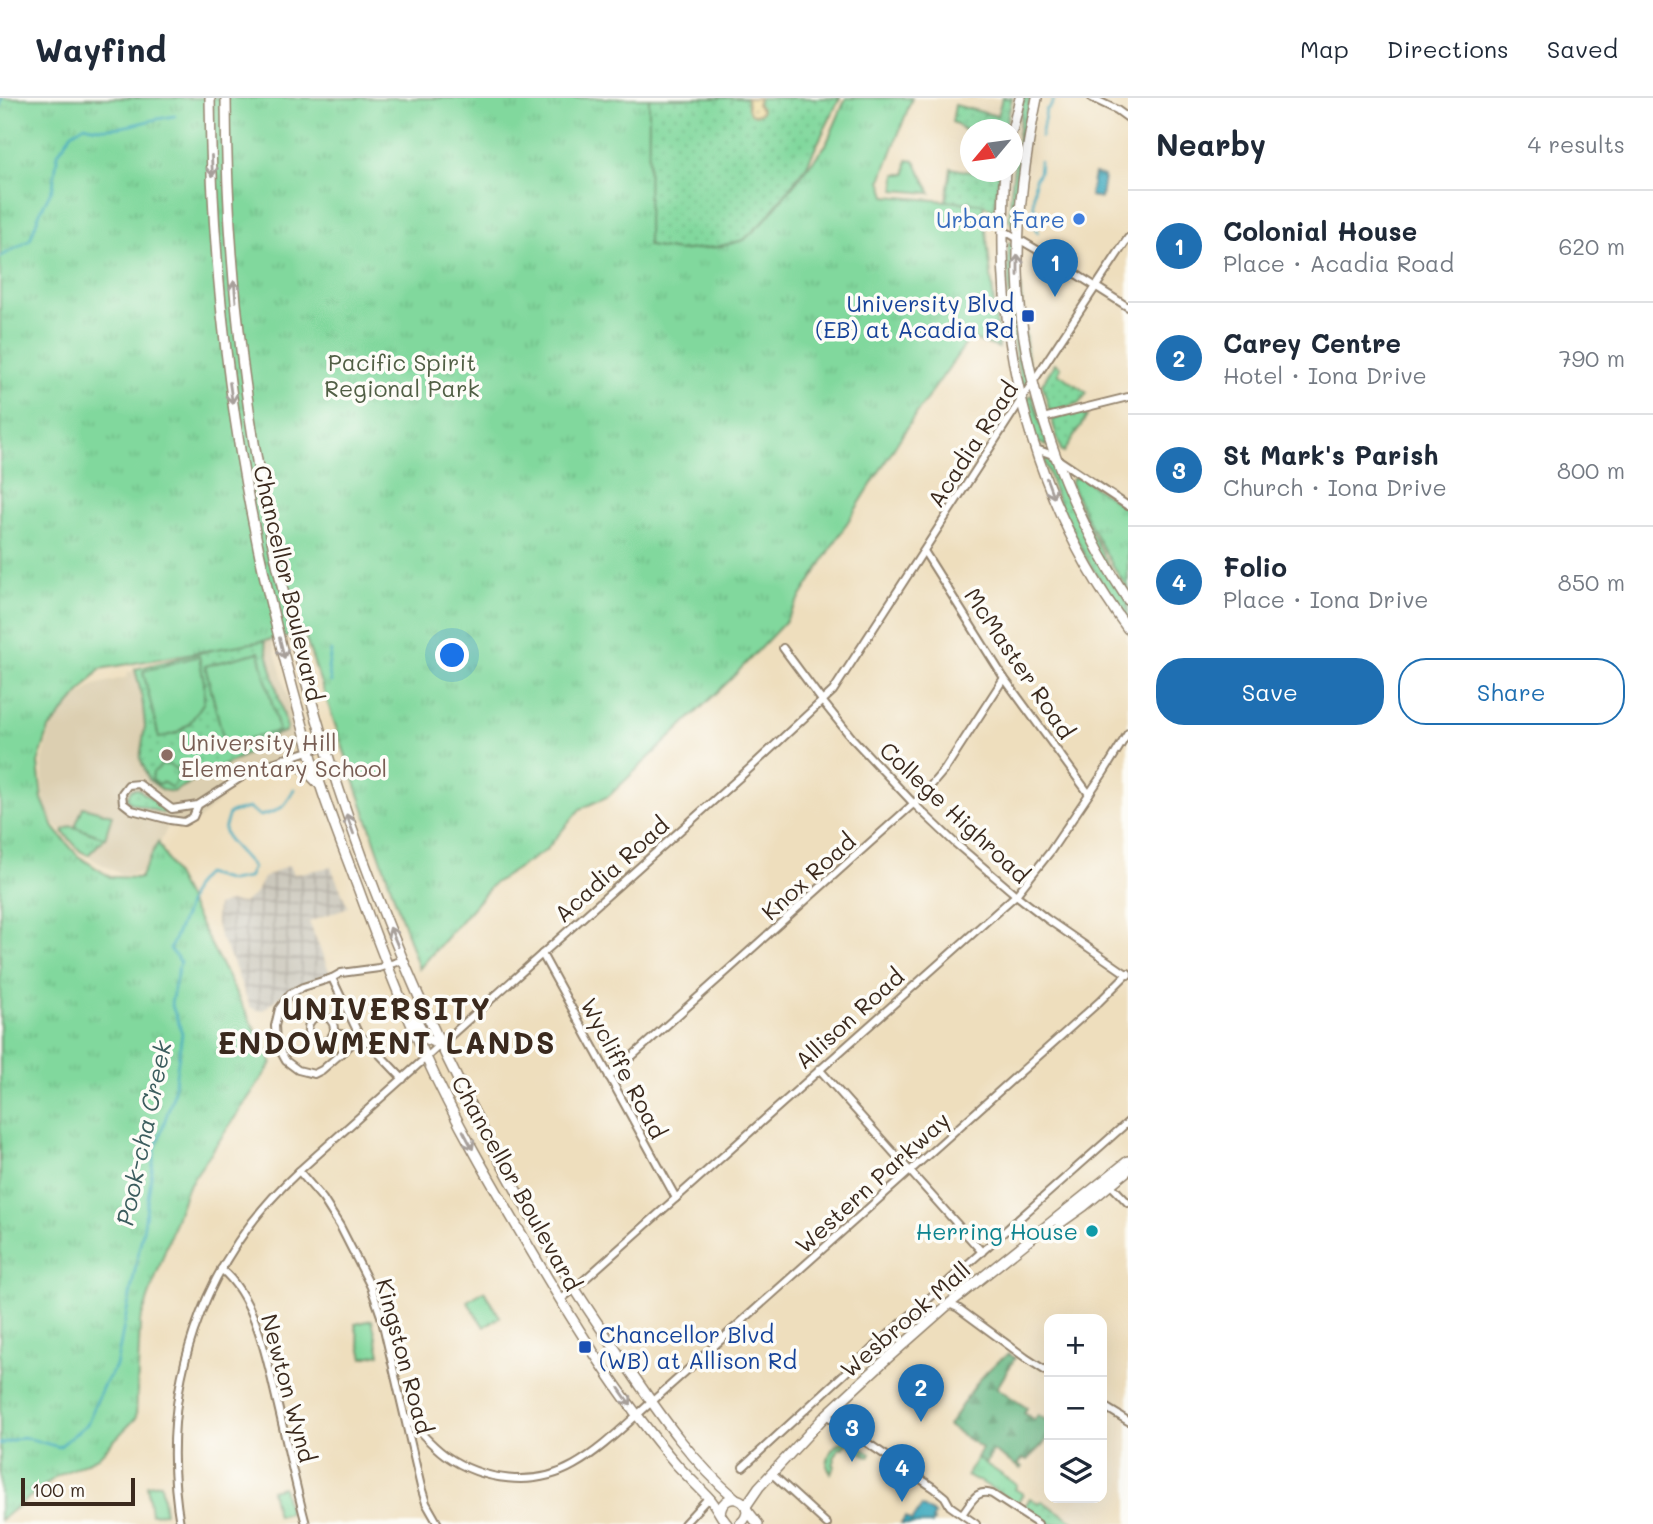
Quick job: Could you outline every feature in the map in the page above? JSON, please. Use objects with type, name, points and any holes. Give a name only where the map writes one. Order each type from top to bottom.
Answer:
[{"type":"main road","name":"Chancellor Boulevard","points":[[210,98],[215,240],[222,317],[243,469],[265,582],[320,785],[387,965],[426,1058],[486,1173],[560,1300],[637,1415],[680,1469],[709,1497],[727,1524]]},
{"type":"main road","name":"Chancellor Boulevard","points":[[226,98],[233,263],[258,471],[287,608],[324,746],[373,888],[440,1045],[526,1209],[574,1289],[692,1455],[742,1503],[758,1524]]},
{"type":"main road","points":[[1016,119],[1020,98]]},
{"type":"main road","points":[[1037,98],[1025,163],[1018,239],[1020,309],[1034,381],[1056,458],[1088,530],[1128,600]]},
{"type":"main road","points":[[1004,182],[1003,266],[1006,323],[1021,400],[1055,503],[1103,593],[1128,629]]},
{"type":"main road","points":[[283,760],[300,765],[320,785]]},
{"type":"main road","points":[[397,990],[427,1039],[440,1045]]},
{"type":"main road","name":"Wesbrook Mall","points":[[720,1513],[726,1500],[742,1503],[826,1415],[949,1304],[1023,1246],[1046,1233],[1108,1182],[1128,1161]]},
{"type":"main road","name":"Wesbrook Mall","points":[[1108,1182],[1128,1170]]},
{"type":"main road","points":[[740,1524],[746,1518],[742,1503]]},
{"type":"street","points":[[1092,98],[1128,118]]},
{"type":"street","points":[[1003,230],[1128,307]]},
{"type":"street","name":"Acadia Road","points":[[180,1524],[174,1457],[177,1399],[188,1347],[202,1308],[239,1238],[299,1171],[834,691],[1095,286],[1126,247],[1128,239]]},
{"type":"street","points":[[1044,418],[1128,397]]},
{"type":"street","points":[[1036,449],[1056,458],[1128,506]]},
{"type":"street","name":"McMaster Road","points":[[924,551],[1004,678],[1089,794]]},
{"type":"street","name":"College Highroad","points":[[783,648],[869,758],[955,843],[1047,919],[1128,974]]},
{"type":"street","name":"Knox Road","points":[[609,1077],[914,804],[945,769],[1004,678]]},
{"type":"street","name":"Allison Road","points":[[560,1300],[1016,895],[1050,852],[1128,733]]},
{"type":"street","points":[[198,805],[192,817],[184,821],[170,820],[132,810],[123,803],[122,793],[128,785],[139,784],[172,809],[198,805],[254,769],[324,746]]},
{"type":"street","points":[[170,820],[172,809]]},
{"type":"street","name":"Wycliffe Road","points":[[542,954],[676,1198]]},
{"type":"street","points":[[360,1037],[322,1070],[314,1073],[298,1070],[286,1061],[276,1044],[275,1026],[279,1009],[290,994],[303,987],[332,978],[341,972],[375,969],[403,960]]},
{"type":"street","name":"Western Parkway","points":[[406,1419],[444,1455],[485,1475],[522,1479],[555,1473],[574,1465],[597,1450],[652,1402],[1128,974]]},
{"type":"street","points":[[332,978],[360,1037]]},
{"type":"street","points":[[326,1017],[334,1025],[334,1034],[324,1042],[315,1041],[309,1034],[309,1026],[314,1018],[326,1017]]},
{"type":"street","points":[[334,1034],[365,1039],[403,1079]]},
{"type":"street","points":[[819,1069],[982,1252]]},
{"type":"street","points":[[743,1467],[1128,1122]]},
{"type":"street","name":"Kingston Road","points":[[299,1171],[323,1199],[340,1226],[371,1287],[381,1316],[421,1487],[426,1503],[438,1524]]},
{"type":"street","points":[[1108,1182],[1128,1203]]},
{"type":"street","name":"Newton Wynd","points":[[221,1269],[229,1276],[249,1309],[264,1346],[306,1524]]},
{"type":"street","points":[[949,1304],[1044,1370]]},
{"type":"street","points":[[1107,1408],[1128,1421]]},
{"type":"street","points":[[826,1415],[934,1489],[945,1497],[950,1506],[976,1524]]},
{"type":"street","points":[[771,1473],[827,1524]]},
{"type":"street","points":[[962,1514],[976,1495],[985,1492],[1038,1524]]},
{"type":"street","points":[[684,1524],[709,1497]]},
{"type":"shaded area","name":"University Hill Elementary School","points":[[271,638],[299,735],[298,745],[282,762],[237,784],[190,828],[168,827],[148,866],[139,873],[123,875],[80,851],[53,822],[43,793],[43,761],[50,731],[64,708],[94,685],[127,677],[127,673],[135,670],[136,674]]},
{"type":"shaded area","points":[[289,865],[294,874],[331,867],[348,907],[309,922],[332,978],[286,992],[263,1010],[257,1010],[250,1007],[219,935],[216,923],[217,906],[229,902],[243,903],[255,894],[263,878]]},
{"type":"green space","name":"Pacific Spirit Regional Park","points":[[0,98],[649,98],[648,246],[678,251],[717,247],[744,240],[764,221],[826,145],[846,98],[912,98],[881,180],[886,196],[983,204],[999,348],[970,338],[911,421],[785,622],[730,680],[609,796],[580,809],[545,851],[493,884],[419,969],[304,634],[100,669],[49,729],[38,763],[42,799],[54,828],[78,856],[110,877],[140,878],[158,842],[272,1063],[187,1188],[140,1322],[136,1418],[98,1457],[57,1476],[0,1520]]},
{"type":"green space","points":[[646,98],[840,98],[807,165],[764,221],[744,240],[717,247],[678,251],[648,246]]},
{"type":"green space","points":[[1002,98],[1012,98],[1007,119],[960,119],[960,126],[952,122],[955,105],[997,116]]},
{"type":"green space","points":[[1023,98],[1030,98],[1023,143],[1023,119],[1020,119]]},
{"type":"green space","points":[[907,160],[915,161],[931,193],[895,190],[896,174],[906,174]]},
{"type":"green space","points":[[951,168],[960,170],[960,182],[998,182],[994,212],[983,204],[946,201]]},
{"type":"green space","points":[[1012,182],[1019,182],[1015,228],[1009,218]]},
{"type":"green space","points":[[1008,242],[1016,248],[1030,379],[1022,388],[1009,321]]},
{"type":"green space","points":[[1055,363],[1061,367],[1058,373],[1087,393],[1079,403],[1050,412],[1042,384]]},
{"type":"green space","points":[[1032,395],[1046,446],[1036,441],[1025,403]]},
{"type":"green space","points":[[1078,411],[1087,416],[1064,452],[1061,450],[1052,420]]},
{"type":"green space","points":[[1043,457],[1055,462],[1128,603],[1128,623],[1086,558],[1057,499]]},
{"type":"green space","points":[[1075,477],[1081,478],[1128,509],[1128,590],[1077,498],[1071,484]]},
{"type":"green space","points":[[263,637],[287,728],[285,732],[274,735],[265,745],[173,792],[163,790],[149,780],[140,758],[145,726],[135,669]]},
{"type":"green space","points":[[259,652],[279,731],[225,745],[205,666]]},
{"type":"green space","points":[[199,656],[204,682],[204,702],[189,724],[176,733],[159,738],[143,671]]},
{"type":"green space","points":[[161,765],[170,765],[179,771],[178,779],[172,788],[163,782],[158,784],[152,780],[153,772]]},
{"type":"green space","points":[[132,789],[138,789],[166,812],[129,802],[127,797]]},
{"type":"green space","points":[[83,807],[112,815],[105,838],[75,827]]},
{"type":"green space","points":[[71,826],[105,838],[88,855],[80,851],[63,832]]},
{"type":"green space","points":[[484,1291],[500,1317],[484,1327],[467,1301]]},
{"type":"green space","points":[[372,1320],[380,1354],[363,1358],[355,1324]]},
{"type":"green space","points":[[1009,1354],[1015,1358],[997,1388],[1027,1408],[1024,1413],[1034,1420],[1038,1415],[1044,1419],[1044,1443],[1027,1460],[1023,1458],[1018,1464],[1021,1469],[993,1451],[985,1465],[977,1458],[982,1448],[948,1426],[982,1377]]},
{"type":"green space","points":[[847,1439],[871,1454],[869,1457],[846,1443],[843,1448],[840,1447],[834,1458],[835,1466],[831,1473],[827,1466],[830,1453],[835,1446]]},
{"type":"green space","points":[[977,1458],[1017,1485],[1015,1489],[1023,1494],[1017,1503],[966,1476]]},
{"type":"green space","points":[[161,1483],[165,1513],[151,1514],[147,1485]]},
{"type":"green space","points":[[283,1487],[289,1513],[277,1516],[271,1490]]},
{"type":"green space","points":[[1030,1498],[1039,1504],[1042,1501],[1073,1521],[1071,1524],[1049,1524],[1024,1508]]},
{"type":"sand","points":[[747,98],[759,98],[757,104],[762,110],[761,113],[750,114]]},
{"type":"water","points":[[1094,174],[1104,176],[1101,198],[1090,196]]},
{"type":"water","points":[[922,1506],[935,1515],[932,1524],[901,1524],[905,1517],[912,1521]]},
{"type":"waterway","points":[[0,107],[2,98]]},
{"type":"waterway","points":[[1041,137],[1046,110],[1054,100]]},
{"type":"waterway","points":[[0,257],[30,240],[53,187],[58,153],[72,133],[85,125],[96,128],[119,127],[175,116]]},
{"type":"waterway","points":[[1038,233],[1033,224],[1033,205],[1035,179],[1039,173],[1040,161]]},
{"type":"waterway","name":"Pook-cha Creek","points":[[331,651],[328,668],[331,682]]},
{"type":"waterway","name":"Pook-cha Creek","points":[[0,1444],[23,1437],[59,1447],[87,1424],[103,1386],[116,1366],[144,1225],[155,1150],[173,1096],[182,1033],[171,1003],[180,961],[170,949],[193,889],[205,874],[230,881],[248,878],[253,867],[229,841],[224,830],[229,813],[249,808],[260,816],[272,812],[285,805],[294,789]]},
{"type":"place","name":"Urban Fare","points":[[1079,219]]},
{"type":"place","name":"Colonial House","points":[[1055,297]]},
{"type":"place","name":"University Blvd (EB) at Acadia Rd","points":[[1028,316]]},
{"type":"place","name":"University Hill Elementary School","points":[[167,755]]},
{"type":"place","name":"Herring House","points":[[1092,1231]]},
{"type":"place","name":"Chancellor Blvd (WB) at Allison Rd","points":[[585,1347]]},
{"type":"place","name":"Carey Centre","points":[[921,1422]]},
{"type":"place","name":"St Mark's Parish","points":[[852,1462]]},
{"type":"place","name":"Folio","points":[[902,1502]]},
{"type":"district","name":"UNIVERSITY ENDOWMENT LANDS","points":[[387,1025]]}]
